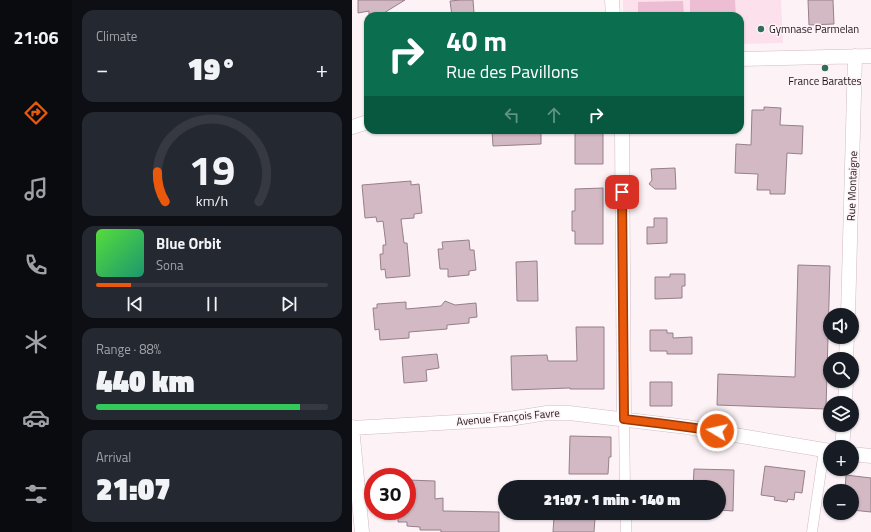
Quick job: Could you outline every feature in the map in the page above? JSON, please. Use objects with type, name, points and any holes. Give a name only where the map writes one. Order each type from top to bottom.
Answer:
[{"type":"street","points":[[612,0],[614,12]]},
{"type":"street","name":"Rue Montaigne","points":[[848,308],[855,56]]},
{"type":"street","points":[[744,59],[871,56]]},
{"type":"street","points":[[352,127],[364,123]]},
{"type":"street","points":[[622,134],[625,480]]},
{"type":"street","name":"Avenue François Favre","points":[[352,428],[509,419],[553,413],[569,413],[694,428],[823,449]]},
{"type":"street","points":[[352,428],[362,532]]},
{"type":"street","points":[[859,455],[871,456]]},
{"type":"street","points":[[812,532],[823,472]]},
{"type":"street","points":[[626,520],[626,532]]},
{"type":"shaded area","name":"Gymnase Parmelan","points":[[623,0],[781,0],[783,43],[744,44],[744,12],[623,12]]},
{"type":"shaded area","points":[[690,0],[735,0],[736,12],[690,12]]},
{"type":"shaded area","points":[[683,1],[684,12],[638,12],[638,2]]},
{"type":"building","points":[[358,0],[405,0],[386,12],[369,11],[358,13]]},
{"type":"building","points":[[473,0],[474,12],[451,12],[450,1]]},
{"type":"building","points":[[808,0],[833,0],[834,24],[809,25]]},
{"type":"building","points":[[764,107],[781,108],[780,125],[803,126],[802,154],[787,153],[785,194],[770,194],[770,190],[757,190],[758,174],[735,173],[736,144],[751,145],[752,110],[764,110]]},
{"type":"building","points":[[492,134],[541,134],[541,144],[493,146]]},
{"type":"building","points":[[575,134],[603,134],[603,164],[575,164]]},
{"type":"building","points":[[675,168],[676,189],[655,189],[649,184],[652,180],[651,169]]},
{"type":"building","points":[[411,181],[411,185],[419,184],[422,213],[414,214],[414,218],[401,219],[404,243],[407,243],[410,276],[386,278],[385,269],[381,270],[380,254],[383,254],[383,245],[386,245],[383,221],[377,222],[376,217],[365,218],[362,185]]},
{"type":"building","points":[[603,188],[603,244],[575,244],[575,231],[572,231],[572,211],[575,211],[575,189]]},
{"type":"building","points":[[654,218],[667,218],[667,243],[647,244],[647,227],[654,227]]},
{"type":"building","points":[[469,240],[470,250],[474,250],[476,270],[469,271],[469,275],[448,277],[448,269],[440,269],[438,249],[443,249],[442,242]]},
{"type":"building","points":[[537,261],[538,301],[517,301],[516,262]]},
{"type":"building","points":[[798,265],[830,266],[829,308],[823,308],[823,344],[828,344],[828,352],[823,352],[823,388],[827,388],[826,396],[823,396],[823,409],[717,405],[718,374],[795,377]]},
{"type":"building","points":[[670,274],[685,274],[685,286],[682,286],[682,298],[655,299],[655,277],[670,277]]},
{"type":"building","points":[[445,301],[455,305],[476,303],[477,317],[469,318],[469,323],[447,325],[447,329],[409,332],[409,338],[380,340],[379,329],[375,330],[373,308],[377,308],[377,304],[406,302],[406,309],[441,306]]},
{"type":"building","points":[[576,327],[604,327],[604,389],[570,388],[512,390],[511,356],[547,355],[548,361],[577,361]]},
{"type":"building","points":[[650,330],[667,330],[667,333],[673,333],[673,338],[692,337],[692,354],[667,354],[667,351],[650,351]]},
{"type":"building","points":[[437,354],[439,368],[426,370],[427,381],[404,383],[402,357]]},
{"type":"building","points":[[650,382],[672,382],[672,406],[650,406]]},
{"type":"building","points":[[570,436],[611,437],[611,457],[609,457],[608,474],[569,474]]},
{"type":"building","points":[[765,466],[805,471],[802,493],[795,492],[794,500],[788,499],[787,502],[774,500],[775,497],[761,495]]},
{"type":"building","points":[[694,469],[734,470],[733,511],[726,510],[726,480],[693,480]]},
{"type":"building","points":[[846,476],[871,478],[871,512],[859,511],[859,484],[845,484]]},
{"type":"building","points":[[416,480],[435,481],[435,499],[443,498],[443,511],[498,512],[499,532],[441,532],[441,530],[420,530],[420,527],[407,526],[407,522],[398,522],[398,520],[416,520]]},
{"type":"building","points":[[554,520],[595,520],[594,532],[553,532]]},
{"type":"place","name":"Gymnase Parmelan","points":[[761,29]]},
{"type":"place","name":"France Barattes","points":[[825,68]]},
{"type":"route","points":[[622,192],[624,419],[717,431]]}]
